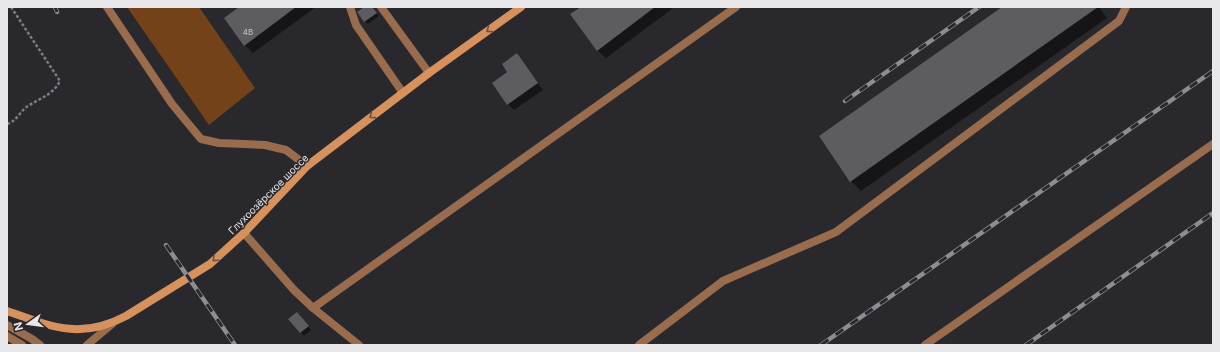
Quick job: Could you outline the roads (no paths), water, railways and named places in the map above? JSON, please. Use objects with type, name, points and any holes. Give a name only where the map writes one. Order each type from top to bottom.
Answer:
[{"type":"street","points":[[107,7],[172,104],[201,139],[219,143],[265,145],[286,150],[307,166]]},
{"type":"street","points":[[350,7],[356,24],[403,93]]},
{"type":"street","points":[[381,7],[429,73]]},
{"type":"street","name":"Глухоозёрское шоссе","points":[[7,311],[46,325],[67,330],[95,329],[112,324],[126,316],[210,264],[244,233],[307,166],[429,73],[521,7]]},
{"type":"street","points":[[313,308],[736,7]]},
{"type":"street","points":[[639,345],[723,281],[836,232],[1118,21],[1126,7]]},
{"type":"street","points":[[925,345],[1213,144]]},
{"type":"street","points":[[244,233],[294,290],[313,308],[359,345]]},
{"type":"street","points":[[86,345],[112,324]]},
{"type":"street","points":[[7,325],[40,345]]},
{"type":"street","points":[[7,336],[22,345]]},
{"type":"railway","points":[[55,7],[57,12]]},
{"type":"railway","points":[[845,101],[979,7]]},
{"type":"railway","points":[[821,345],[1213,71]]},
{"type":"railway","points":[[1026,345],[1213,213]]},
{"type":"railway","points":[[166,245],[235,345]]}]
